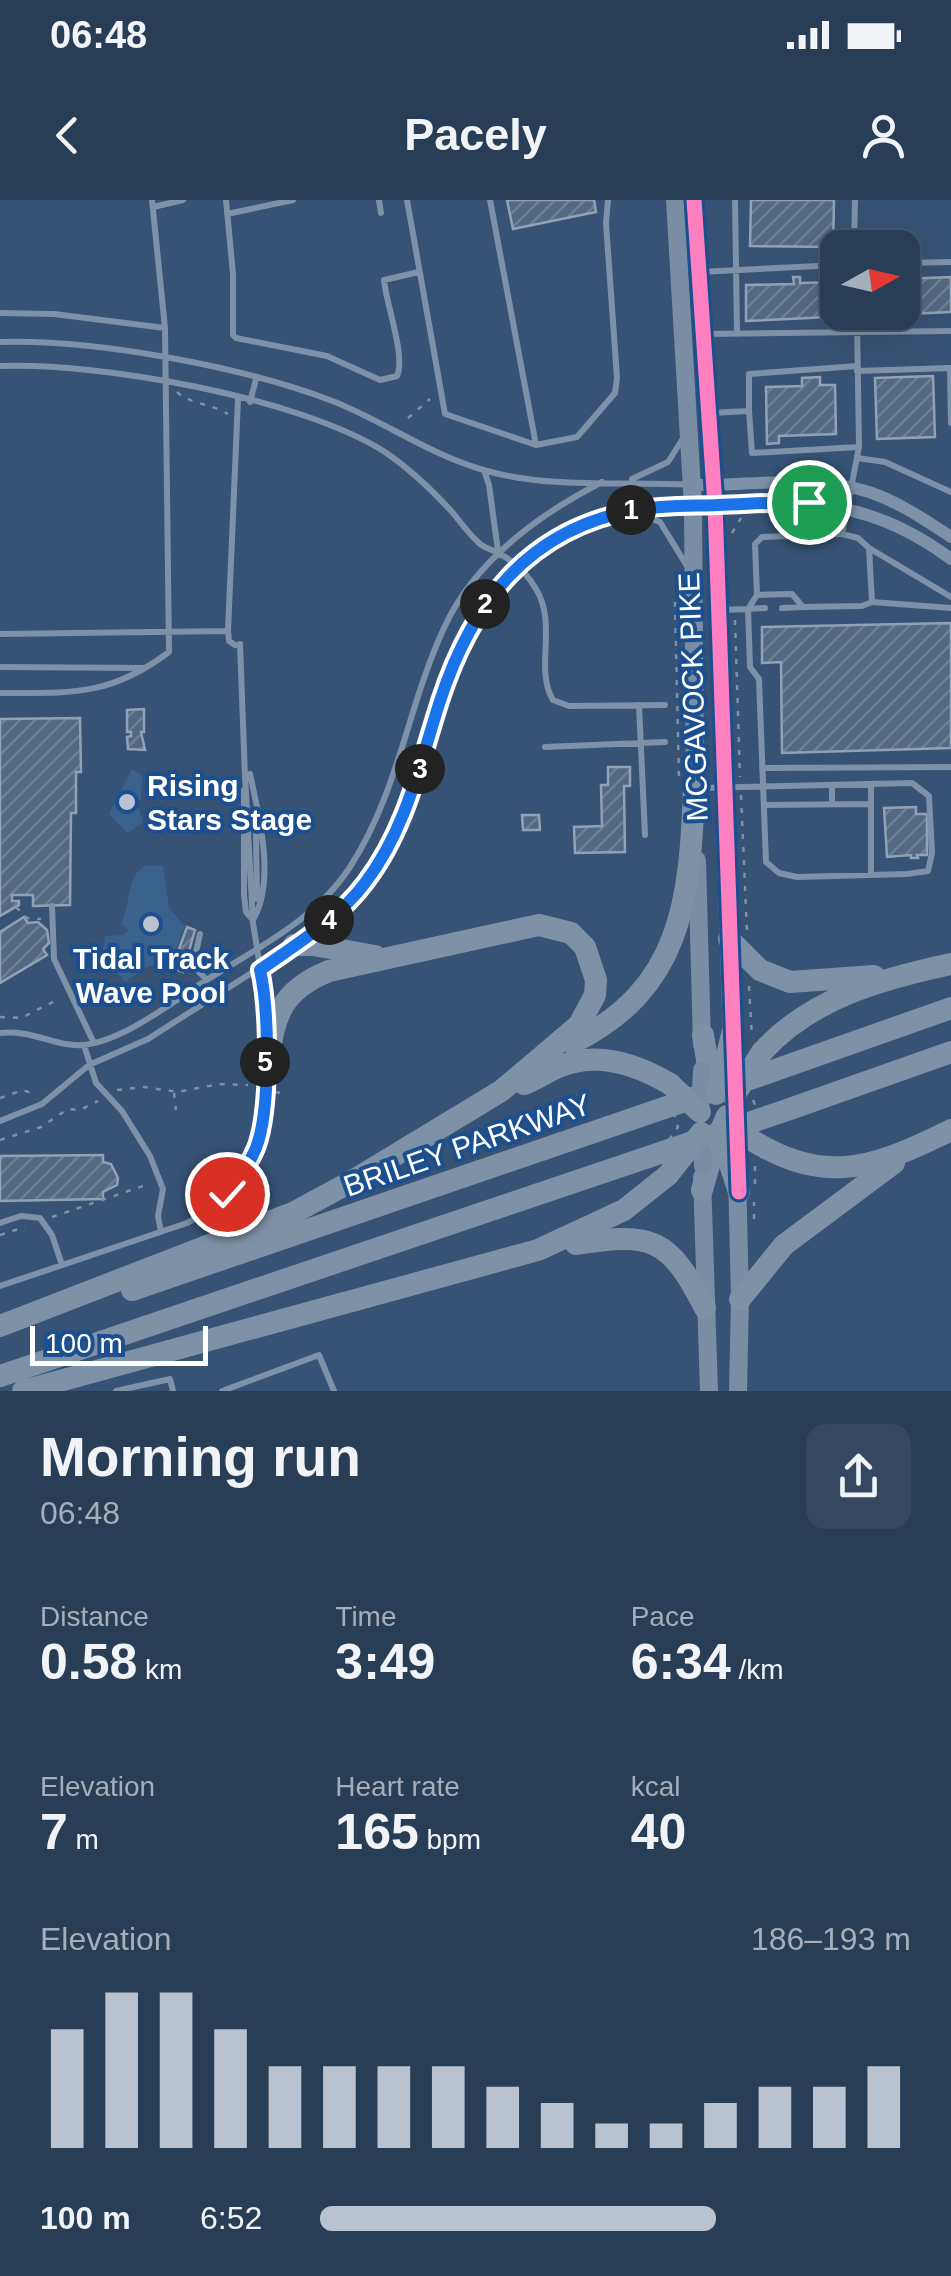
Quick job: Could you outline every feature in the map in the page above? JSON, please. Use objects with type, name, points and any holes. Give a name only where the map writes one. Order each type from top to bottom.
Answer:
[{"type":"highway","points":[[550,1052],[576,1042],[626,1009],[652,976],[686,902],[694,788]]},
{"type":"highway","points":[[0,1330],[295,1212],[501,1092],[580,1025],[596,996],[592,964],[585,948],[570,933],[539,925],[329,971],[296,990],[275,1018],[265,1084]]},
{"type":"highway","points":[[738,938],[760,970],[790,982],[902,974],[951,964]]},
{"type":"highway","points":[[294,946],[313,945],[390,958]]},
{"type":"highway","points":[[538,1250],[624,1210],[714,1135],[762,1052],[784,1028],[809,1011],[902,974]]},
{"type":"highway","name":"BRILEY PARKWAY","points":[[0,1330],[593,1134],[951,1008]]},
{"type":"highway","points":[[702,1190],[714,1135],[720,1057],[703,1035]]},
{"type":"highway","points":[[0,1376],[951,1052]]},
{"type":"highway","points":[[501,1092],[588,1059],[632,1065],[672,1087],[714,1135],[739,1192]]},
{"type":"highway","points":[[714,1135],[802,1162],[853,1168],[913,1149],[951,1130]]},
{"type":"highway","points":[[740,1300],[784,1245],[913,1149]]},
{"type":"highway","points":[[23,1391],[538,1250],[622,1236],[648,1242],[678,1260],[705,1308]]},
{"type":"street","name":"MCGAVOCK PIKE","points":[[675,200],[692,506],[694,788],[703,1035]]},
{"type":"street","name":"MCGAVOCK PIKE","points":[[694,200],[726,610],[738,938],[720,1057]]},
{"type":"street","points":[[691,485],[801,483],[851,488],[902,506],[951,537]]},
{"type":"street","points":[[692,506],[809,502],[846,508],[892,523],[951,560]]},
{"type":"street","points":[[702,1190],[709,1391]]},
{"type":"street","points":[[738,1391],[739,1192]]},
{"type":"lane","points":[[0,694],[84,694],[146,668],[168,652],[165,328],[152,204],[183,200]]},
{"type":"lane","points":[[226,200],[234,278],[232,335],[236,338],[327,356],[380,380],[397,376],[399,357],[384,280],[418,272]]},
{"type":"lane","points":[[228,214],[292,200]]},
{"type":"lane","points":[[379,200],[381,213]]},
{"type":"lane","points":[[407,200],[446,414],[536,444],[577,436],[614,393],[617,378],[606,223],[608,200]]},
{"type":"lane","points":[[490,200],[536,444]]},
{"type":"lane","points":[[735,200],[737,334]]},
{"type":"lane","points":[[854,230],[855,200]]},
{"type":"lane","points":[[920,263],[951,262]]},
{"type":"lane","points":[[699,272],[820,266]]},
{"type":"lane","points":[[0,313],[54,314],[165,328]]},
{"type":"lane","points":[[703,334],[951,331]]},
{"type":"lane","points":[[842,534],[859,447],[858,332]]},
{"type":"lane","points":[[0,342],[57,343],[166,359],[256,379],[334,402],[429,450],[484,470],[557,482],[691,485]]},
{"type":"lane","points":[[0,366],[58,366],[166,382],[330,424],[385,452],[429,488],[480,545],[520,567],[544,606],[548,629],[547,686],[557,703],[665,706]]},
{"type":"lane","points":[[859,447],[752,454],[749,374],[950,368],[951,424]]},
{"type":"lane","points":[[250,402],[256,379]]},
{"type":"lane","points":[[0,1286],[202,1216],[227,1194],[257,1145],[265,1084],[266,1004],[256,949],[238,644],[230,644],[228,632],[238,399]]},
{"type":"lane","points":[[709,414],[749,411]]},
{"type":"lane","points":[[623,481],[640,478],[668,462],[688,424]]},
{"type":"lane","points":[[857,458],[884,462],[951,492]]},
{"type":"lane","points":[[484,470],[498,552]]},
{"type":"lane","points":[[0,1032],[34,1033],[80,1045],[93,1042],[144,1020],[309,916],[348,870],[382,813],[444,626],[478,574],[498,552],[562,504],[602,482]]},
{"type":"lane","points":[[0,1121],[42,1104],[88,1065],[148,1039],[260,970],[332,917],[365,883],[406,809],[457,652],[486,603],[542,547],[582,526],[630,510],[692,506]]},
{"type":"lane","points":[[630,510],[660,522],[691,576]]},
{"type":"lane","points":[[694,788],[763,787],[872,784],[912,782],[929,796],[932,853],[928,871],[796,877],[778,873],[766,862],[764,805],[763,787],[762,768],[759,679],[750,667],[748,609],[757,595],[758,540],[762,536],[842,534],[858,538],[951,596]]},
{"type":"lane","points":[[869,548],[872,602]]},
{"type":"lane","points":[[757,595],[792,594],[803,608]]},
{"type":"lane","points":[[782,608],[862,606],[872,602],[951,608]]},
{"type":"lane","points":[[726,610],[764,608]]},
{"type":"lane","points":[[0,634],[228,632]]},
{"type":"lane","points":[[0,667],[146,668]]},
{"type":"lane","points":[[640,706],[644,835]]},
{"type":"lane","points":[[545,747],[665,742]]},
{"type":"lane","points":[[762,768],[951,767]]},
{"type":"lane","points":[[247,774],[244,895],[246,912],[255,917]]},
{"type":"lane","points":[[247,774],[263,838],[263,902],[255,917]]},
{"type":"lane","points":[[871,876],[872,784]]},
{"type":"lane","points":[[832,785],[832,804]]},
{"type":"lane","points":[[764,805],[871,804]]},
{"type":"lane","points":[[52,906],[54,959],[93,1042]]},
{"type":"lane","points":[[200,934],[193,966],[207,980]]},
{"type":"lane","points":[[80,1045],[96,1084],[136,1130],[157,1172],[163,1188],[158,1216],[160,1232]]},
{"type":"lane","points":[[0,1223],[20,1216],[40,1218],[62,1266]]},
{"type":"lane","points":[[222,1391],[318,1356],[334,1391]]},
{"type":"lane","points":[[116,1391],[170,1380],[174,1391]]},
{"type":"path","points":[[408,418],[430,399]]},
{"type":"path","points":[[731,535],[744,514]]},
{"type":"path","points":[[726,610],[738,938]]},
{"type":"path","points":[[16,906],[27,918],[52,918]]},
{"type":"path","points":[[760,970],[749,986],[752,1039],[756,1037],[762,1052]]},
{"type":"path","points":[[0,1018],[21,1018],[57,1000]]},
{"type":"path","points":[[0,1140],[40,1127],[68,1110],[89,1108],[106,1094],[144,1088],[174,1092],[218,1084],[265,1084],[288,1094]]},
{"type":"path","points":[[672,1087],[669,1098],[678,1127],[664,1147],[714,1135],[766,1131],[760,1146]]},
{"type":"path","points":[[5,1105],[1,1098],[16,1092],[31,1094]]},
{"type":"path","points":[[174,1092],[176,1110]]},
{"type":"path","points":[[46,1212],[52,1217],[150,1184]]},
{"type":"path","points":[[0,1235],[31,1224]]},
{"type":"water","name":"Rising Stars Stage","points":[[132,769],[142,776],[141,800],[137,801],[143,823],[128,833],[109,814]]},
{"type":"water","name":"Tidal Track Wave Pool","points":[[147,865],[163,866],[169,908],[185,926],[169,967],[149,966],[125,982],[103,952],[105,936],[123,935],[128,930],[121,923],[132,882]]},
{"type":"building","points":[[507,200],[594,200],[596,212],[513,229]]},
{"type":"building","points":[[751,200],[834,200],[833,230],[820,230],[820,247],[750,246]]},
{"type":"building","points":[[793,277],[800,277],[800,283],[820,282],[820,317],[746,321],[746,285],[794,284]]},
{"type":"building","points":[[951,277],[951,312],[920,313],[920,278]]},
{"type":"building","points":[[933,376],[935,437],[877,439],[875,378]]},
{"type":"building","points":[[820,377],[820,385],[835,385],[836,434],[779,436],[779,443],[767,444],[766,387],[802,386],[802,378]]},
{"type":"building","points":[[951,623],[951,748],[782,753],[781,662],[762,663],[762,627]]},
{"type":"building","points":[[144,709],[141,732],[145,750],[128,749],[127,737],[131,732],[127,732],[127,710]]},
{"type":"building","points":[[80,718],[81,772],[76,772],[76,813],[71,813],[70,905],[33,906],[33,895],[12,895],[12,901],[19,901],[19,905],[0,916],[0,719]]},
{"type":"building","points":[[608,767],[630,767],[630,786],[624,786],[625,852],[575,853],[574,827],[602,826],[601,785],[608,785]]},
{"type":"building","points":[[916,807],[916,814],[927,814],[927,855],[887,857],[884,808]]},
{"type":"building","points":[[522,815],[539,815],[540,830],[523,830]]},
{"type":"building","points":[[24,917],[28,923],[38,922],[47,930],[49,943],[43,949],[47,955],[0,983],[0,932]]},
{"type":"building","points":[[187,927],[195,930],[183,972],[172,968]]},
{"type":"building","points":[[103,1155],[103,1162],[111,1164],[118,1178],[117,1185],[103,1192],[103,1199],[0,1201],[0,1156]]},
{"type":"cycle path","points":[[694,200],[715,505],[739,1192]]},
{"type":"place","name":"Rising Stars Stage","points":[[127,802]]},
{"type":"place","name":"Tidal Track Wave Pool","points":[[151,924]]},
{"type":"route","points":[[227,1194],[248,1165],[262,1126],[266,1004],[260,970],[332,917],[365,883],[406,809],[457,652],[486,603],[542,547],[608,516],[646,508],[809,502]]}]
